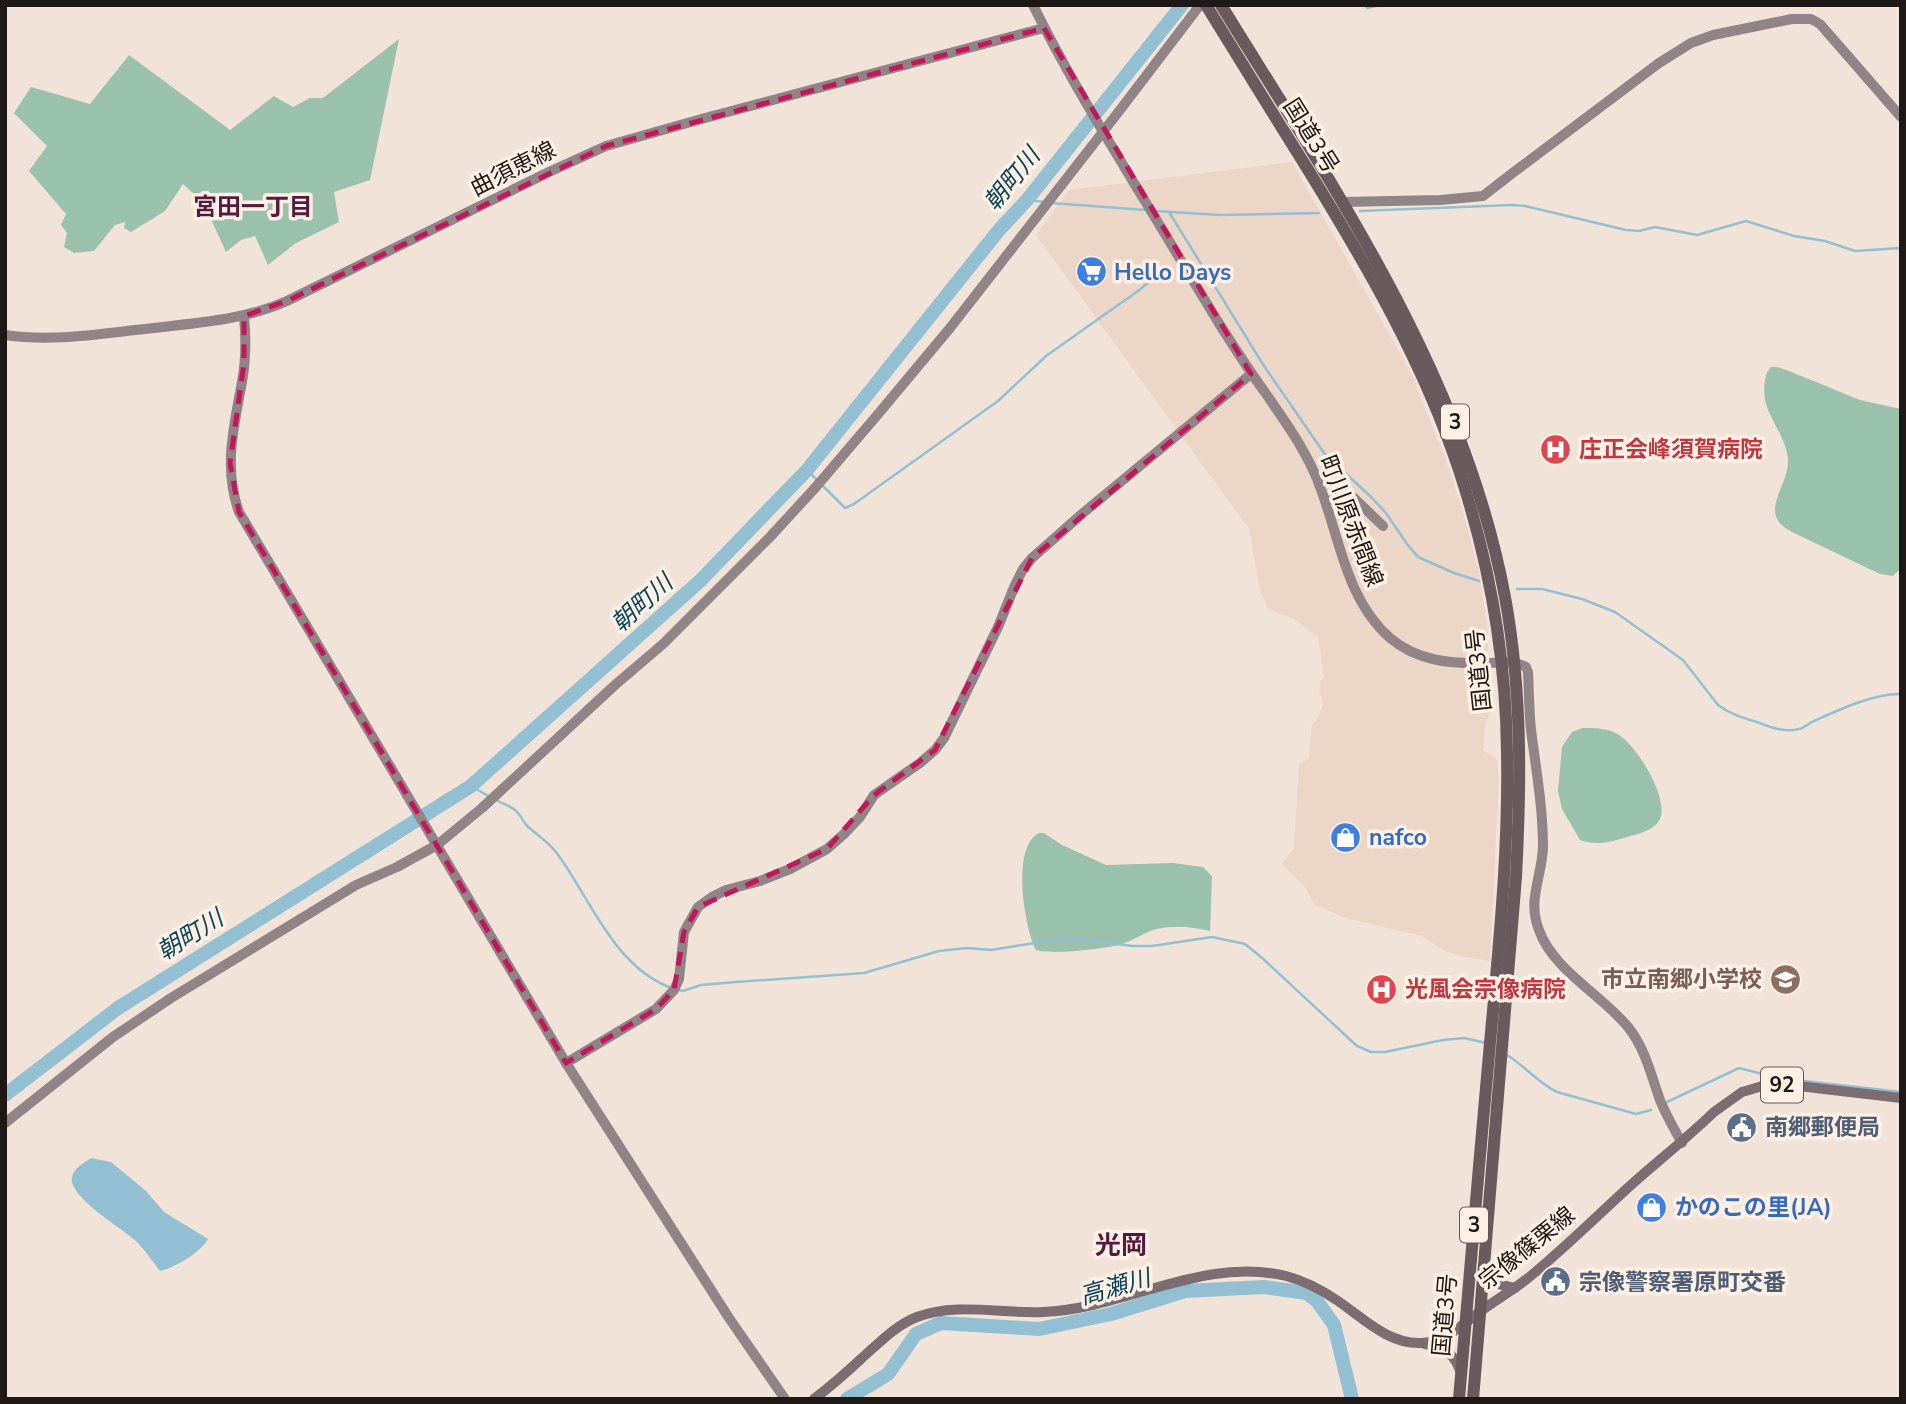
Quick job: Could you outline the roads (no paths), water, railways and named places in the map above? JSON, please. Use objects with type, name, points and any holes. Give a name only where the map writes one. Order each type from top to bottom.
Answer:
[{"type":"highway","name":"国道3号","points":[[1209,6],[1342,202],[1412,328],[1471,465],[1492,538],[1505,597],[1508,663],[1507,815],[1497,1038],[1501,1058],[1473,1399]]},
{"type":"highway","name":"国道3号","points":[[1209,6],[1370,272],[1425,382],[1459,468],[1480,539],[1508,663]]},
{"type":"highway","name":"国道3号","points":[[1459,1399],[1490,1051],[1497,1038]]},
{"type":"main road","name":"宗像篠栗線","points":[[1422,1343],[1446,1336],[1532,1275],[1629,1186],[1742,1092],[1766,1085],[1790,1085],[1901,1098]]},
{"type":"main road","points":[[1485,1266],[1488,1276],[1497,1285],[1515,1287]]},
{"type":"main road","points":[[814,1399],[886,1336],[916,1318],[937,1311],[1067,1310],[1204,1276],[1231,1273],[1269,1273],[1302,1281],[1319,1289],[1396,1339],[1422,1343],[1454,1356],[1461,1375]]},
{"type":"street","name":"町川原赤間線","points":[[1033,5],[1102,132],[1251,374],[1303,450],[1326,502],[1356,594],[1364,609],[1377,626],[1412,652],[1453,663],[1508,663]]},
{"type":"street","points":[[5,1123],[113,1037],[171,998],[356,885],[437,845],[482,808],[663,644],[815,488],[950,328],[1102,132],[1209,6]]},
{"type":"street","points":[[1342,202],[1440,201],[1483,197],[1679,49],[1713,35],[1791,19],[1811,19],[1820,24],[1901,117]]},
{"type":"street","name":"曲須恵線","points":[[5,335],[71,337],[244,316],[287,301],[606,146],[1044,28]]},
{"type":"street","points":[[244,316],[244,363],[230,463],[239,512],[566,1063],[729,1318],[785,1399]]},
{"type":"street","points":[[566,1063],[656,1009],[674,990],[679,979],[684,932],[698,906],[719,893],[790,869],[827,849],[860,817],[874,795],[935,750],[944,738],[1023,569],[1032,558],[1251,374]]},
{"type":"street","points":[[1326,502],[1345,495],[1353,497],[1383,526]]},
{"type":"street","points":[[1508,663],[1526,667],[1528,672],[1543,848],[1534,894],[1537,928],[1561,964],[1629,1028],[1643,1051],[1666,1114],[1682,1143]]},
{"type":"water","points":[[91,1158],[111,1162],[146,1191],[164,1212],[208,1239],[205,1244],[187,1259],[160,1271],[136,1241],[78,1194],[72,1177],[80,1166]]},
{"type":"waterway","name":"朝町川","points":[[5,1095],[118,1008],[471,786],[701,580],[807,470],[1182,5]]},
{"type":"waterway","points":[[1365,5],[1367,8],[1380,5]]},
{"type":"waterway","points":[[1027,200],[1045,202]]},
{"type":"waterway","points":[[1051,203],[1146,210]]},
{"type":"waterway","points":[[1360,211],[1512,205],[1626,230],[1639,231],[1655,227],[1697,235],[1746,221],[1855,251],[1901,248]]},
{"type":"waterway","points":[[1156,211],[1220,215],[1319,213]]},
{"type":"waterway","points":[[1169,212],[1264,366],[1324,453],[1386,513],[1418,557],[1479,581]]},
{"type":"waterway","points":[[821,484],[845,508],[854,504],[998,401],[1046,356],[1163,271]]},
{"type":"waterway","points":[[807,470],[816,479]]},
{"type":"waterway","points":[[1517,589],[1542,589],[1582,599],[1615,612],[1683,660],[1718,705],[1727,711],[1772,727],[1799,729],[1857,703],[1880,696],[1901,694]]},
{"type":"waterway","points":[[471,786],[490,797]]},
{"type":"waterway","points":[[496,800],[515,810],[528,827],[556,852],[605,929],[634,965],[672,988]]},
{"type":"waterway","points":[[679,990],[701,985],[864,973],[939,951],[967,948],[991,950],[1065,938],[1152,946],[1212,937],[1245,944],[1357,1046],[1371,1052],[1464,1038],[1486,1043]]},
{"type":"waterway","points":[[1507,1055],[1557,1092],[1636,1114],[1651,1110]]},
{"type":"waterway","points":[[1667,1102],[1739,1068],[1778,1078],[1901,1092]]},
{"type":"waterway","name":"高瀬川","points":[[847,1399],[888,1374],[916,1334],[941,1323],[1039,1329],[1111,1314],[1185,1291],[1264,1287],[1307,1293],[1317,1301],[1334,1325],[1352,1399]]},
{"type":"place","name":"Hello Days","points":[[1091,272]]},
{"type":"place","name":"庄正会峰須賀病院","points":[[1556,449]]},
{"type":"place","name":"nafco","points":[[1346,837]]},
{"type":"place","name":"市立南郷小学校","points":[[1785,979]]},
{"type":"place","name":"光風会宗像病院","points":[[1382,989]]},
{"type":"place","name":"南郷郵便局","points":[[1742,1127]]},
{"type":"place","name":"かのこの里(JA)","points":[[1652,1207]]},
{"type":"place","name":"宗像警察署原町交番","points":[[1556,1282]]},
{"type":"district","name":"宮田一丁目","points":[[253,207]]},
{"type":"district","name":"光岡","points":[[1121,1245]]}]
